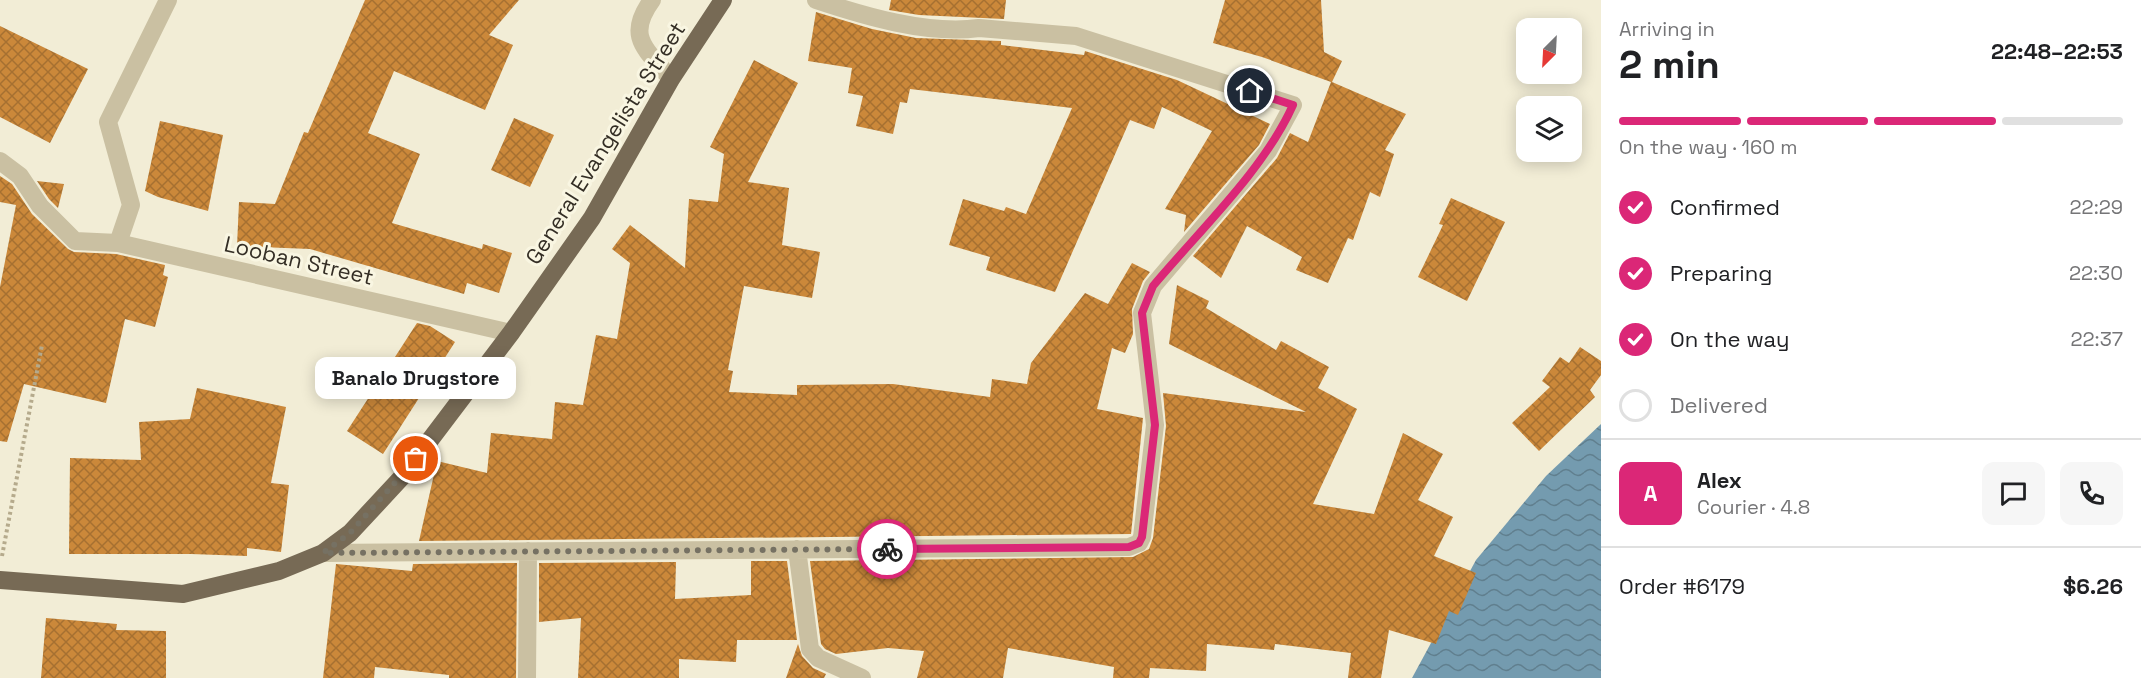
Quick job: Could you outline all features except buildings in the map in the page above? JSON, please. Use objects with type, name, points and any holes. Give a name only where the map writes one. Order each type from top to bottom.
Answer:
[{"type":"main road","name":"General Evangelista Street","points":[[0,580],[183,594],[279,571],[323,553],[350,533],[402,477],[511,333],[592,218],[671,79],[723,0]]},
{"type":"street","points":[[118,243],[131,206],[108,122],[168,0]]},
{"type":"street","points":[[652,0],[638,22],[638,32],[647,50],[671,79]]},
{"type":"street","points":[[323,553],[1129,547],[1139,543],[1142,537],[1155,425],[1142,313],[1153,286],[1268,151],[1293,105],[1076,36],[979,28],[964,30],[895,22],[872,18],[816,0]]},
{"type":"street","name":"Looban Street","points":[[0,161],[20,176],[40,206],[75,241],[118,243],[511,333]]},
{"type":"street","points":[[797,549],[810,649],[818,658],[862,678]]},
{"type":"street","points":[[527,678],[528,551]]},
{"type":"path","points":[[2,557],[42,345]]},
{"type":"water","points":[[1601,424],[1601,678],[1412,678],[1476,560],[1546,476]]},
{"type":"way so far","points":[[416,459],[350,533],[323,553],[887,549]]},
{"type":"place","name":"Banalo Drugstore","points":[[416,459]]},
{"type":"route","points":[[887,549],[1129,547],[1139,543],[1142,537],[1155,425],[1142,313],[1153,286],[1268,151],[1293,105],[1250,91]]}]
